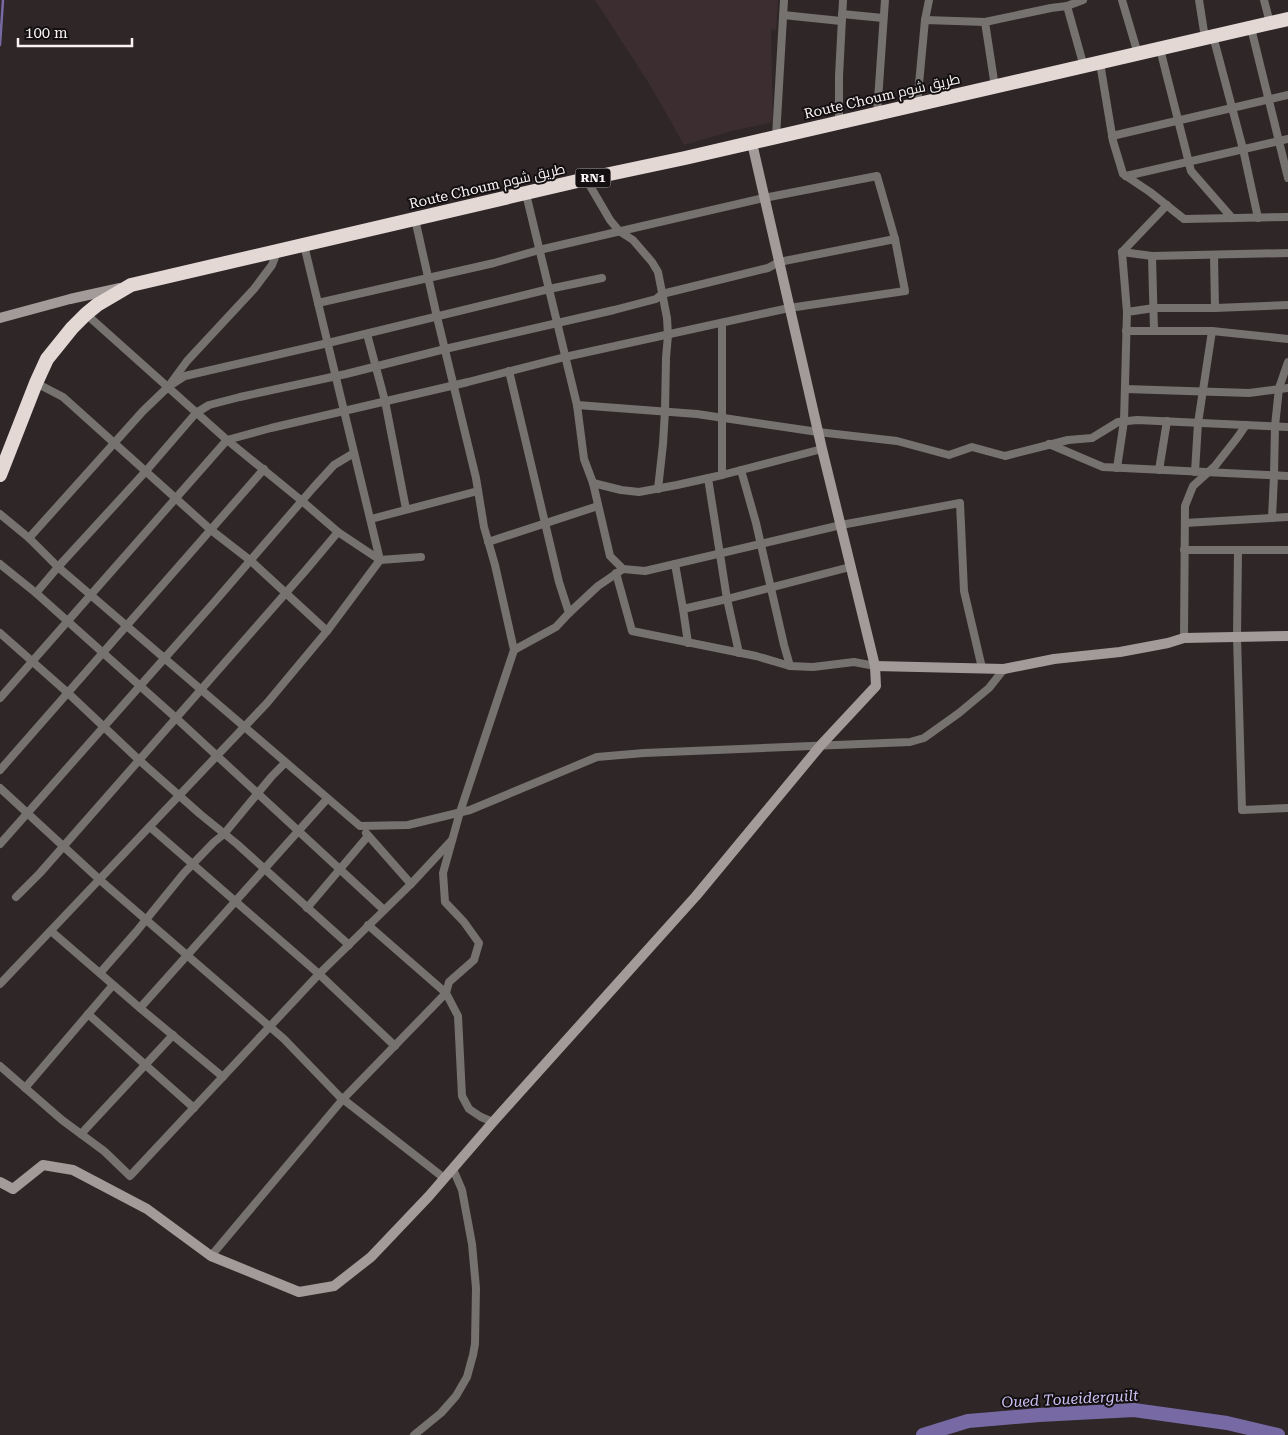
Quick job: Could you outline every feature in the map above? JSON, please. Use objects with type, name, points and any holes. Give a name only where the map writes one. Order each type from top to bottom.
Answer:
[{"type":"highway","name":"Route Choum طريق شوم","points":[[0,475],[36,382],[47,359],[56,346],[86,314],[131,285],[1288,19]]},
{"type":"street","points":[[776,137],[784,0]]},
{"type":"street","points":[[838,123],[838,76],[843,0]]},
{"type":"street","points":[[877,114],[885,0]]},
{"type":"street","points":[[917,105],[925,20],[929,0]]},
{"type":"street","points":[[925,20],[985,22],[1049,4],[1067,6],[1083,0]]},
{"type":"street","points":[[1122,0],[1138,54]]},
{"type":"street","points":[[1199,0],[1232,108],[1258,218]]},
{"type":"street","points":[[1264,0],[1270,23]]},
{"type":"street","points":[[1067,6],[1084,67]]},
{"type":"street","points":[[783,15],[883,18]]},
{"type":"street","points":[[985,22],[995,87]]},
{"type":"street","points":[[1251,28],[1288,178]]},
{"type":"street","points":[[1160,49],[1191,171],[1232,218]]},
{"type":"street","points":[[1100,63],[1112,136],[1123,174],[1184,219],[1288,218]]},
{"type":"street","points":[[1112,136],[1288,95]]},
{"type":"street","points":[[1126,176],[1288,139]]},
{"type":"street","points":[[0,1182],[13,1189],[43,1165],[73,1170],[147,1209],[211,1256],[300,1292],[334,1286],[371,1257],[444,1178],[696,896],[821,745],[876,686],[875,666],[818,432],[752,142]]},
{"type":"street","points":[[0,698],[227,440],[565,357],[790,308],[905,291],[896,239],[877,176],[764,198],[318,303]]},
{"type":"street","points":[[586,179],[610,220],[619,231],[633,240],[658,272],[667,318],[668,335],[666,411],[658,489]]},
{"type":"street","points":[[526,194],[577,405],[584,459],[593,483],[610,556],[620,571],[632,631],[739,653],[790,666],[813,667],[854,662],[875,666],[1004,669],[1054,659],[1120,652],[1184,638],[1288,636]]},
{"type":"street","points":[[1117,468],[1124,421],[1127,312],[1122,252],[1167,205]]},
{"type":"street","points":[[211,1256],[343,1099],[446,993],[449,982],[474,960],[479,943],[464,922],[445,902],[442,874],[460,812],[514,650],[484,527],[478,491],[415,220]]},
{"type":"street","points":[[36,593],[196,413],[209,405],[614,310],[656,299],[662,294],[768,268],[779,262],[896,239]]},
{"type":"street","points":[[0,984],[267,704],[327,632],[380,560],[304,245]]},
{"type":"street","points":[[29,538],[168,387],[187,362],[254,289],[272,265],[277,252]]},
{"type":"street","points":[[1122,252],[1152,256],[1288,253]]},
{"type":"street","points":[[1214,255],[1215,308]]},
{"type":"street","points":[[1152,256],[1154,331]]},
{"type":"street","points":[[168,387],[185,376],[602,278]]},
{"type":"street","points":[[0,318],[131,285]]},
{"type":"street","points":[[1127,312],[1154,308],[1288,305]]},
{"type":"street","points":[[86,314],[227,440],[338,532],[380,560],[421,557]]},
{"type":"street","points":[[722,323],[722,475]]},
{"type":"street","points":[[1126,331],[1212,331],[1288,339]]},
{"type":"street","points":[[1195,472],[1198,422],[1212,331]]},
{"type":"street","points":[[366,334],[385,401],[406,509]]},
{"type":"street","points":[[1272,518],[1275,426],[1279,388],[1288,363]]},
{"type":"street","points":[[509,372],[559,582],[569,613]]},
{"type":"street","points":[[36,382],[63,397],[211,530],[286,593],[327,632]]},
{"type":"street","points":[[1125,388],[1249,393],[1288,388]]},
{"type":"street","points":[[577,405],[722,417],[818,432],[898,441],[949,455],[972,447],[1005,456],[1068,440],[1092,438],[1118,422],[1124,421],[1198,422],[1288,427]]},
{"type":"street","points":[[1159,470],[1166,421]]},
{"type":"street","points":[[1184,638],[1184,506],[1193,486],[1214,466],[1246,425]]},
{"type":"street","points":[[1049,444],[1103,468],[1288,476]]},
{"type":"street","points":[[593,483],[639,492],[722,475],[822,449]]},
{"type":"street","points":[[0,844],[334,465],[354,453]]},
{"type":"street","points":[[0,770],[264,470]]},
{"type":"street","points":[[741,470],[761,543],[790,666]]},
{"type":"street","points":[[708,478],[727,599],[739,653]]},
{"type":"street","points":[[371,519],[478,491]]},
{"type":"street","points":[[514,650],[556,627],[598,586],[620,571],[645,571],[840,525],[960,503],[964,591],[982,668]]},
{"type":"street","points":[[488,542],[598,506]]},
{"type":"street","points":[[0,514],[29,538],[90,595],[360,826],[411,884]]},
{"type":"street","points":[[1184,523],[1288,517]]},
{"type":"street","points":[[16,897],[63,847],[338,532]]},
{"type":"street","points":[[1184,550],[1288,550]]},
{"type":"street","points":[[1238,550],[1237,637],[1242,810],[1288,808]]},
{"type":"street","points":[[0,564],[36,593],[176,718],[384,910]]},
{"type":"street","points":[[675,564],[688,643]]},
{"type":"street","points":[[683,609],[850,567]]},
{"type":"street","points":[[0,633],[105,726],[179,796],[264,868],[349,944]]},
{"type":"street","points":[[360,826],[408,825],[470,810],[597,757],[644,753],[910,742],[924,738],[959,713],[989,688],[1004,669]]},
{"type":"street","points":[[100,973],[193,864],[224,834],[272,776],[286,763]]},
{"type":"street","points":[[0,788],[100,880],[284,1039],[343,1099],[444,1178]]},
{"type":"street","points":[[140,1008],[327,798]]},
{"type":"street","points":[[150,827],[319,974],[395,1046]]},
{"type":"street","points":[[307,908],[368,836]]},
{"type":"street","points":[[0,1066],[62,1120],[104,1151],[130,1176],[269,1026],[411,884],[452,839]]},
{"type":"street","points":[[368,925],[446,993],[458,1016],[462,1096],[469,1109],[493,1122]]},
{"type":"street","points":[[51,931],[223,1077]]},
{"type":"street","points":[[25,1088],[113,984]]},
{"type":"street","points":[[88,1014],[194,1108]]},
{"type":"street","points":[[81,1134],[173,1035]]},
{"type":"street","points":[[414,1435],[441,1414],[456,1396],[467,1377],[475,1344],[476,1288],[472,1244],[462,1190],[453,1168]]},
{"type":"shaded area","points":[[595,0],[778,0],[776,29],[771,30],[773,122],[732,131],[684,145],[650,85]]},
{"type":"waterway","points":[[0,45],[3,0]]},
{"type":"waterway","name":"Oued Toueiderguilt","points":[[923,1435],[968,1421],[1134,1410],[1227,1423],[1278,1435]]}]
